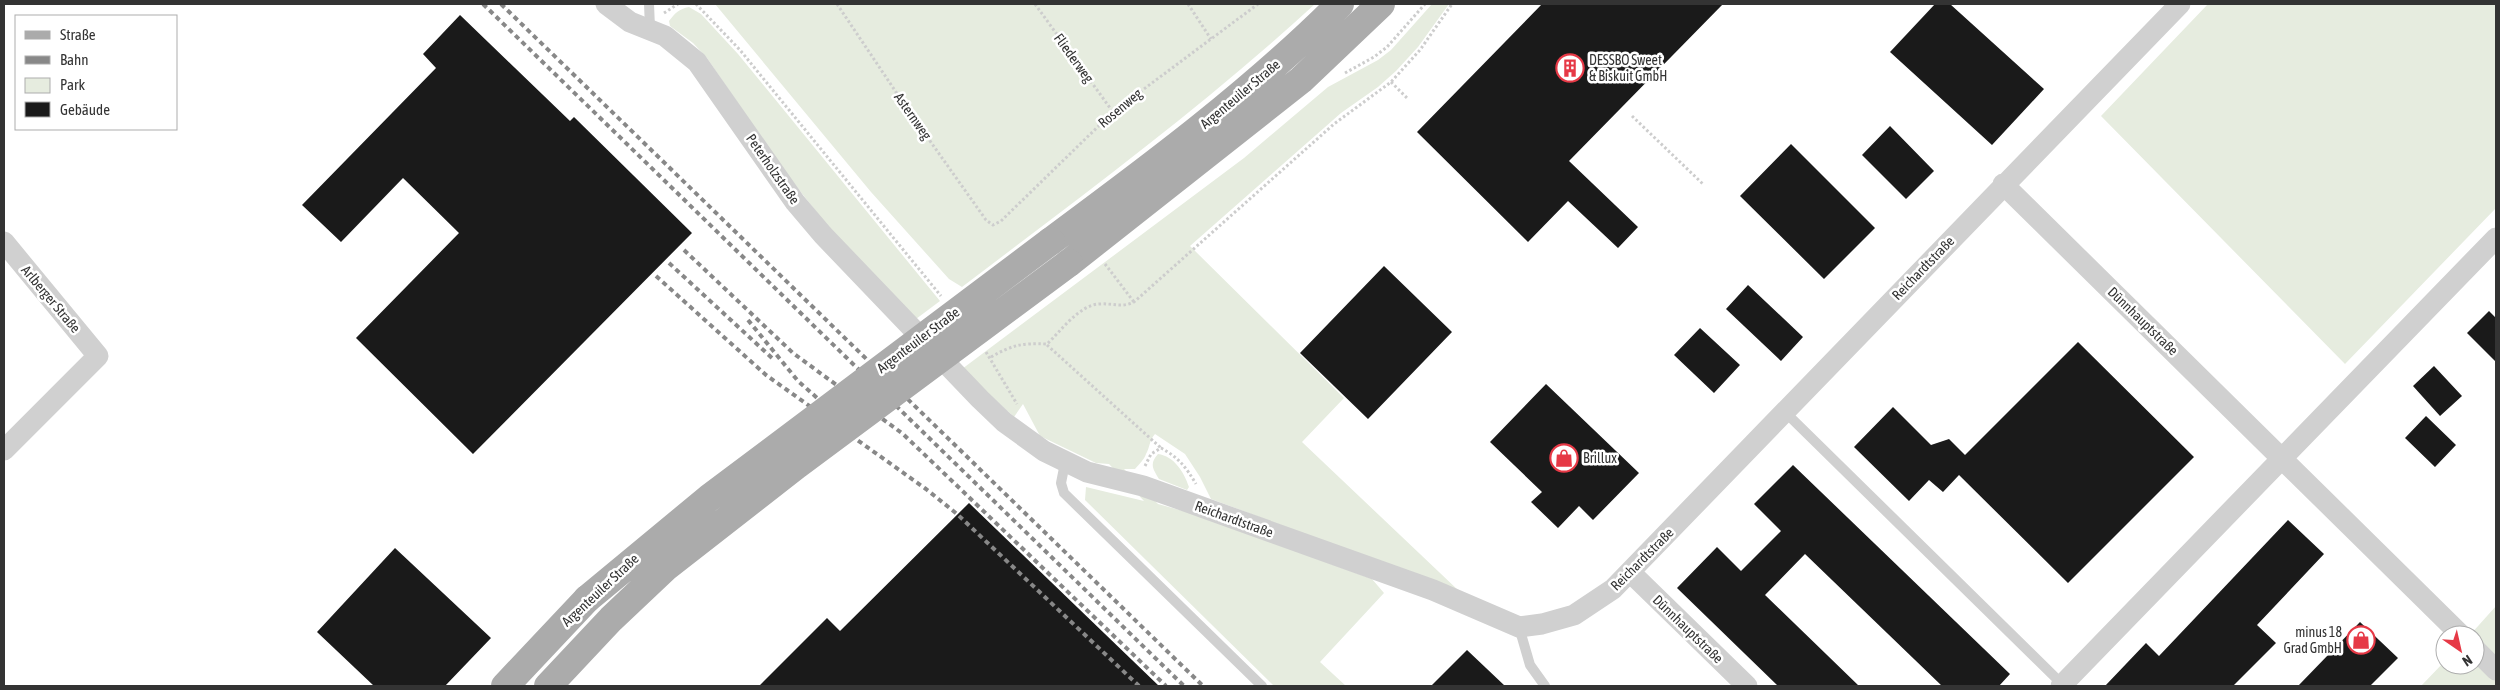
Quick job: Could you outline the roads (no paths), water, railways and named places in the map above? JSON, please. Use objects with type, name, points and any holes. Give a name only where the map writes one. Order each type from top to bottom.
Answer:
[{"type":"main road","name":"Argenteuiler Straße","points":[[505,686],[588,599],[648,547],[733,480],[1167,155],[1255,83],[1340,4]]},
{"type":"main road","name":"Argenteuiler Straße","points":[[548,686],[612,619],[665,568],[797,465],[1069,263],[1301,80],[1381,4]]},
{"type":"street","name":"Peterholzstraße","points":[[606,4],[630,22],[650,28],[679,45],[697,62],[795,202],[932,351]]},
{"type":"street","name":"Reichardtstraße","points":[[932,351],[980,399],[1027,440],[1065,463],[1087,472],[1143,486],[1433,590],[1519,627],[1542,624],[1574,615],[1613,590],[2180,4]]},
{"type":"street","name":"Dünnhauptstraße","points":[[2004,184],[2451,625]]},
{"type":"street","points":[[2062,686],[2496,238]]},
{"type":"street","name":"Arlberger Straße","points":[[4,242],[98,356],[4,450]]},
{"type":"street","name":"Dünnhauptstraße","points":[[1630,572],[1747,686]]},
{"type":"street","points":[[2485,659],[2496,670]]},
{"type":"lane","points":[[649,4],[650,28]]},
{"type":"lane","points":[[1785,412],[2062,686]]},
{"type":"lane","points":[[1065,463],[1061,483],[1064,492],[1262,686]]},
{"type":"lane","points":[[1519,627],[1530,665],[1545,686]]},
{"type":"railway","points":[[483,4],[1184,686]]},
{"type":"railway","points":[[501,4],[1203,686]]},
{"type":"railway","points":[[684,250],[793,353],[903,434],[1166,686]]},
{"type":"railway","points":[[669,263],[772,358]]},
{"type":"railway","points":[[656,276],[766,375],[926,489],[957,514],[1139,686]]},
{"type":"railway","points":[[748,320],[798,381],[859,435]]},
{"type":"place","name":"DESSBO Sweet & Biskuit GmbH","points":[[1570,68]]},
{"type":"place","name":"Brillux","points":[[1564,458]]},
{"type":"place","name":"minus 18 Grad GmbH","points":[[2361,640]]}]
